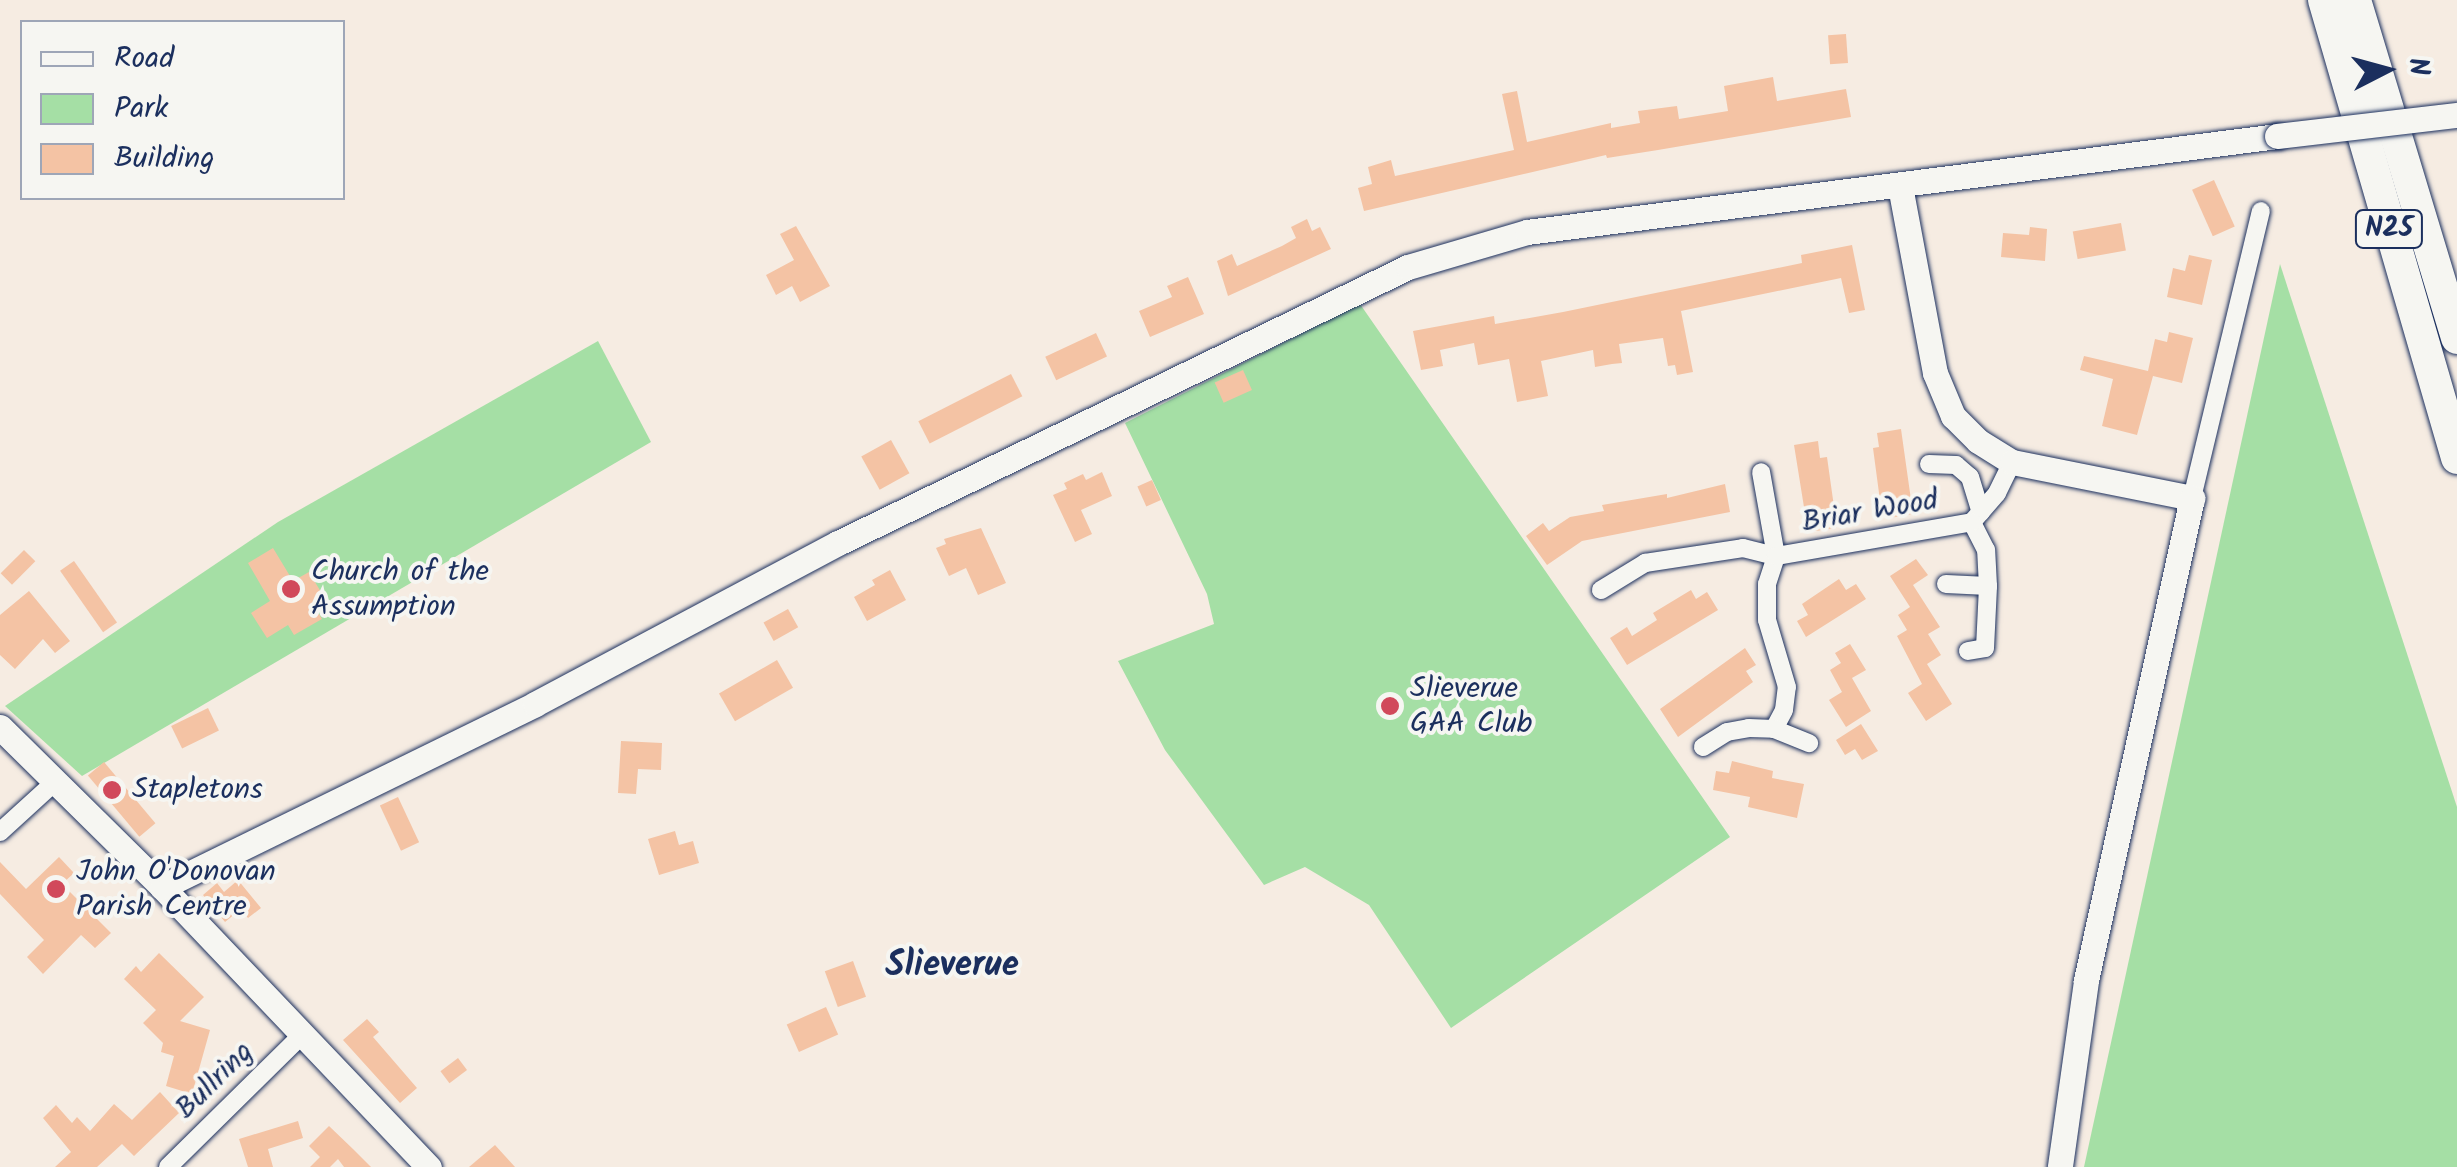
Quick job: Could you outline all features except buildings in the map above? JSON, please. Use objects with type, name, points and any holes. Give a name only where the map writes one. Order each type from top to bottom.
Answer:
[{"type":"highway","name":"N25","points":[[2324,0],[2457,458]]},
{"type":"highway","name":"N25","points":[[2356,0],[2457,338]]},
{"type":"street","points":[[162,887],[535,704],[838,542],[1408,267],[1527,232],[2457,115]]},
{"type":"street","points":[[1900,186],[1935,374],[1953,416],[1978,441],[2012,462],[2192,498]]},
{"type":"street","points":[[2060,1167],[2086,981],[2192,498],[2260,211]]},
{"type":"street","name":"Briar Wood","points":[[1600,590],[1645,563],[1743,548],[1776,556],[1977,517],[1997,494],[2012,462]]},
{"type":"street","name":"Briar Wood","points":[[1929,464],[1956,465],[1970,476],[1986,550],[1986,648],[1968,651]]},
{"type":"street","name":"Briar Wood","points":[[1762,472],[1776,556],[1768,584],[1767,620],[1788,687],[1784,710],[1774,729]]},
{"type":"street","points":[[1946,584],[1988,586]]},
{"type":"street","points":[[0,727],[162,887],[429,1167]]},
{"type":"street","points":[[1703,746],[1727,732],[1774,729],[1809,743]]},
{"type":"street","points":[[0,832],[57,780]]},
{"type":"street","name":"Bullring","points":[[168,1167],[302,1035]]},
{"type":"green space","points":[[2280,264],[2457,807],[2457,1167],[2084,1167]]},
{"type":"green space","name":"Slieverue GAA Club","points":[[1360,304],[1730,837],[1451,1028],[1369,905],[1305,867],[1264,885],[1165,750],[1118,661],[1214,624],[1207,594],[1125,423]]},
{"type":"green space","points":[[598,341],[651,442],[82,776],[5,706],[278,522]]},
{"type":"place","name":"Church of the Assumption","points":[[291,589]]},
{"type":"place","name":"Slieverue GAA Club","points":[[1390,706]]},
{"type":"place","name":"Stapletons","points":[[112,790]]},
{"type":"place","name":"John O'Donovan Parish Centre","points":[[56,889]]},
{"type":"district","name":"Slieverue","points":[[952,966]]}]
